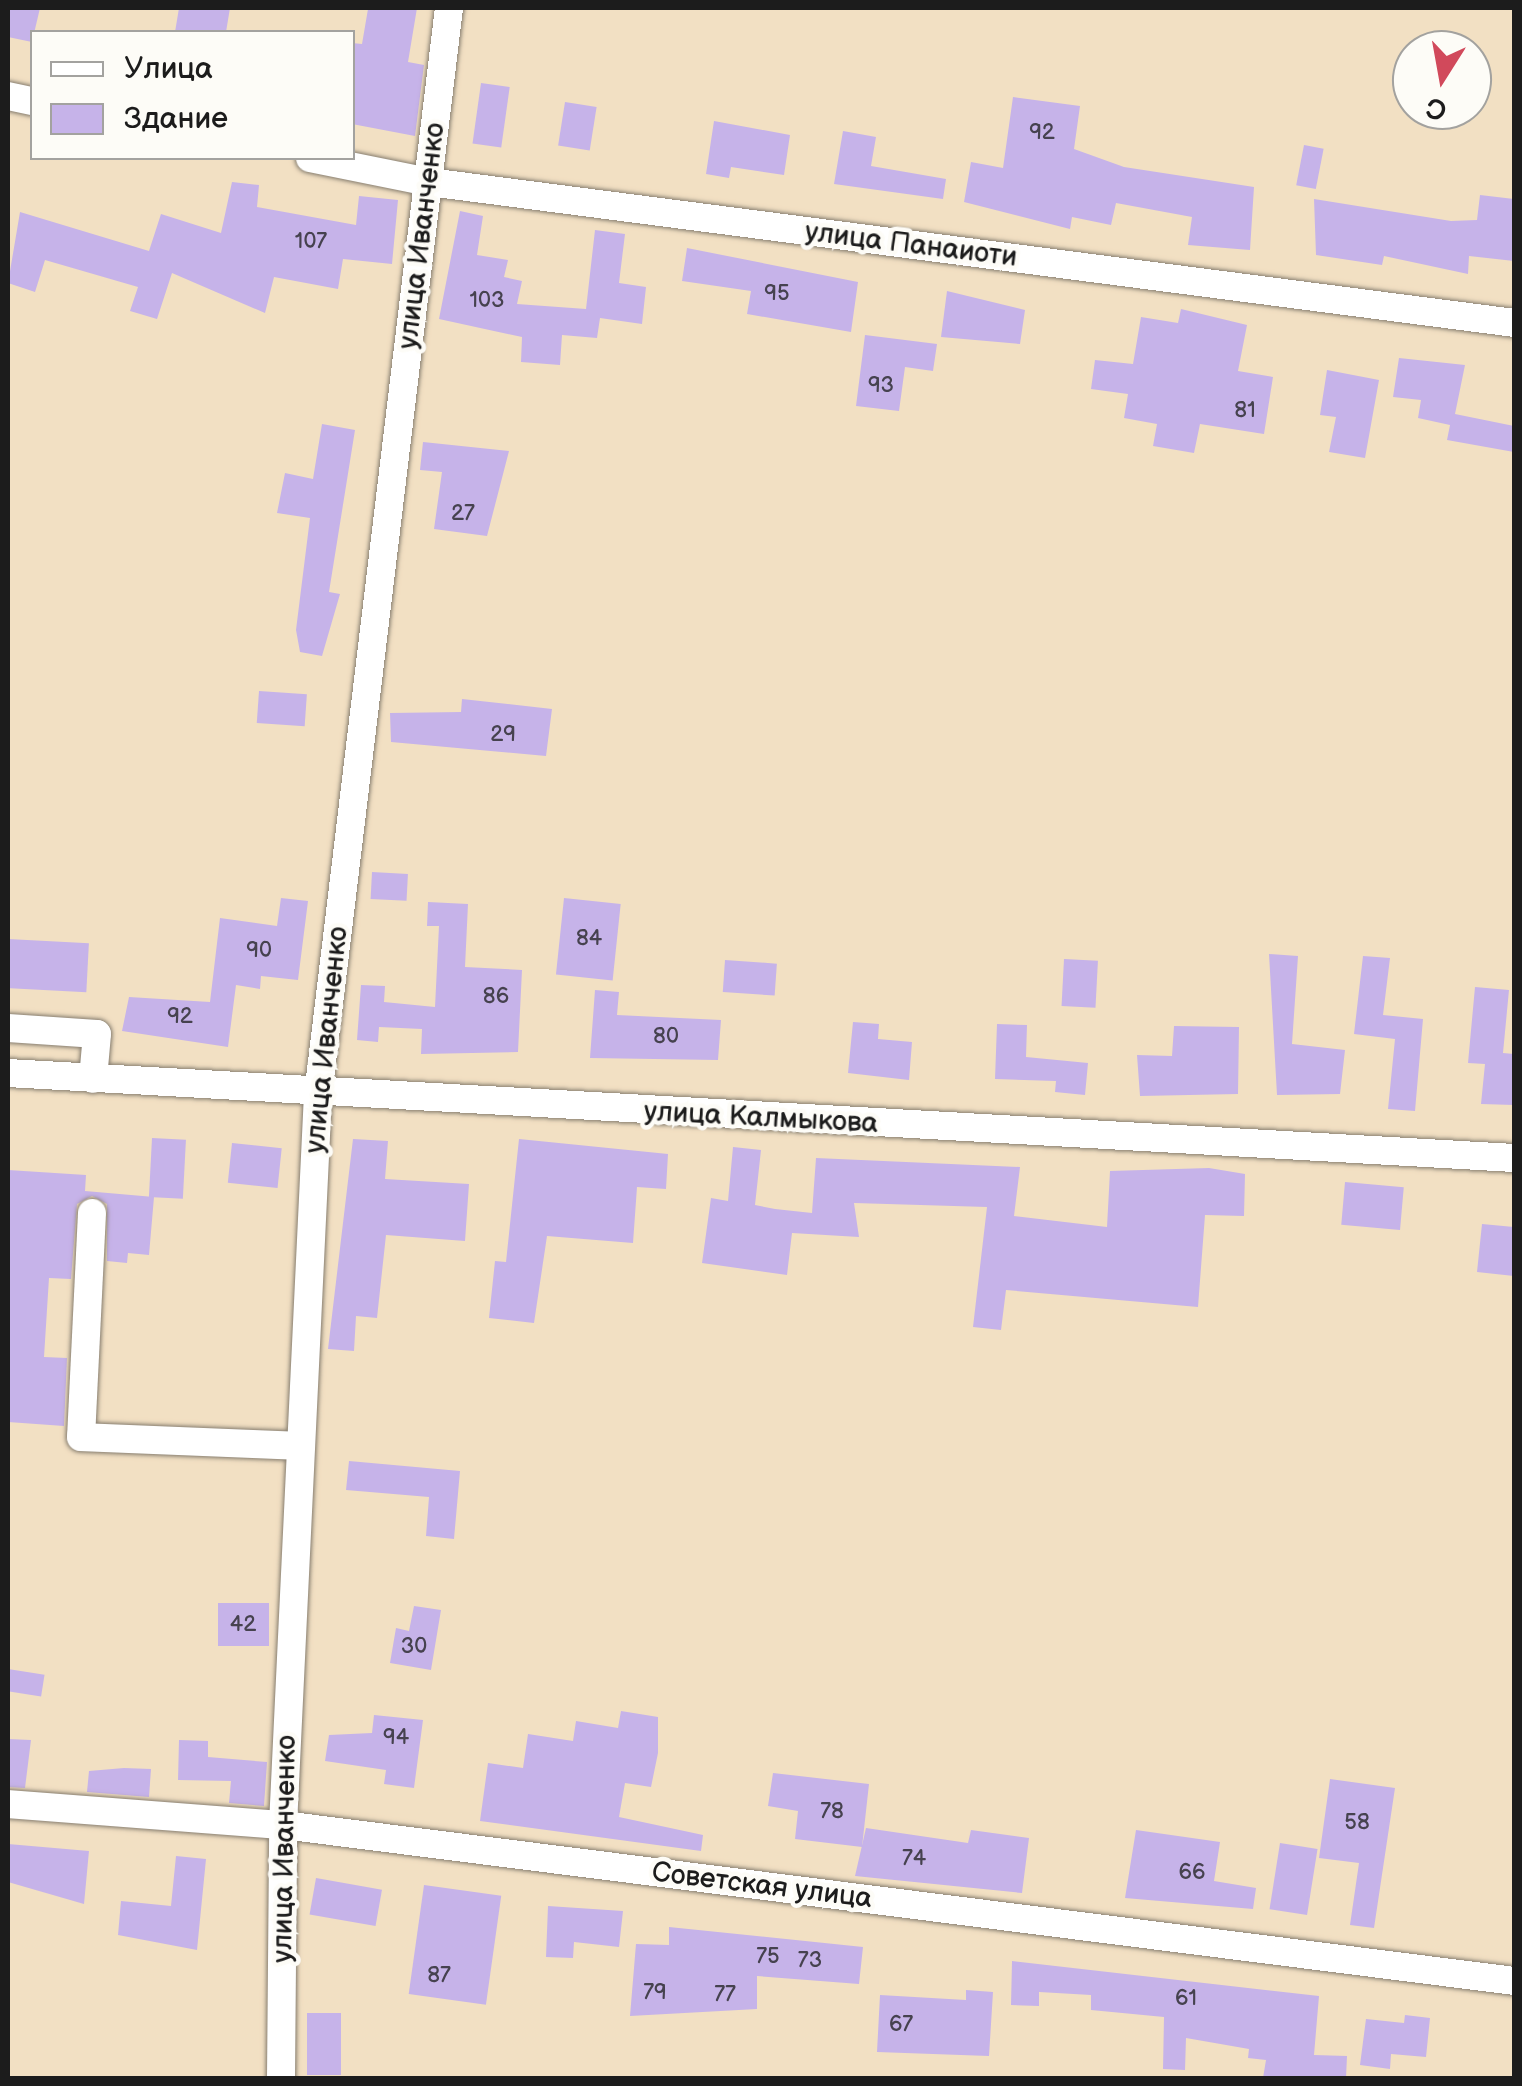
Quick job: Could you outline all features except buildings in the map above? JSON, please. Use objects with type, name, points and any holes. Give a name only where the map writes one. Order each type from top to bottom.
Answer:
[{"type":"street","name":"улица Иванченко","points":[[281,2078],[283,1825],[318,1095],[449,8]]},
{"type":"street","name":"улица Панаиоти","points":[[320,160],[429,182],[1514,323]]},
{"type":"street","points":[[8,1028],[97,1034],[93,1079]]},
{"type":"street","name":"улица Калмыкова","points":[[8,1073],[318,1095],[1514,1158]]},
{"type":"street","points":[[92,1214],[81,1437],[301,1446]]},
{"type":"street","name":"Советская улица","points":[[8,1804],[283,1825],[1514,1981]]}]
